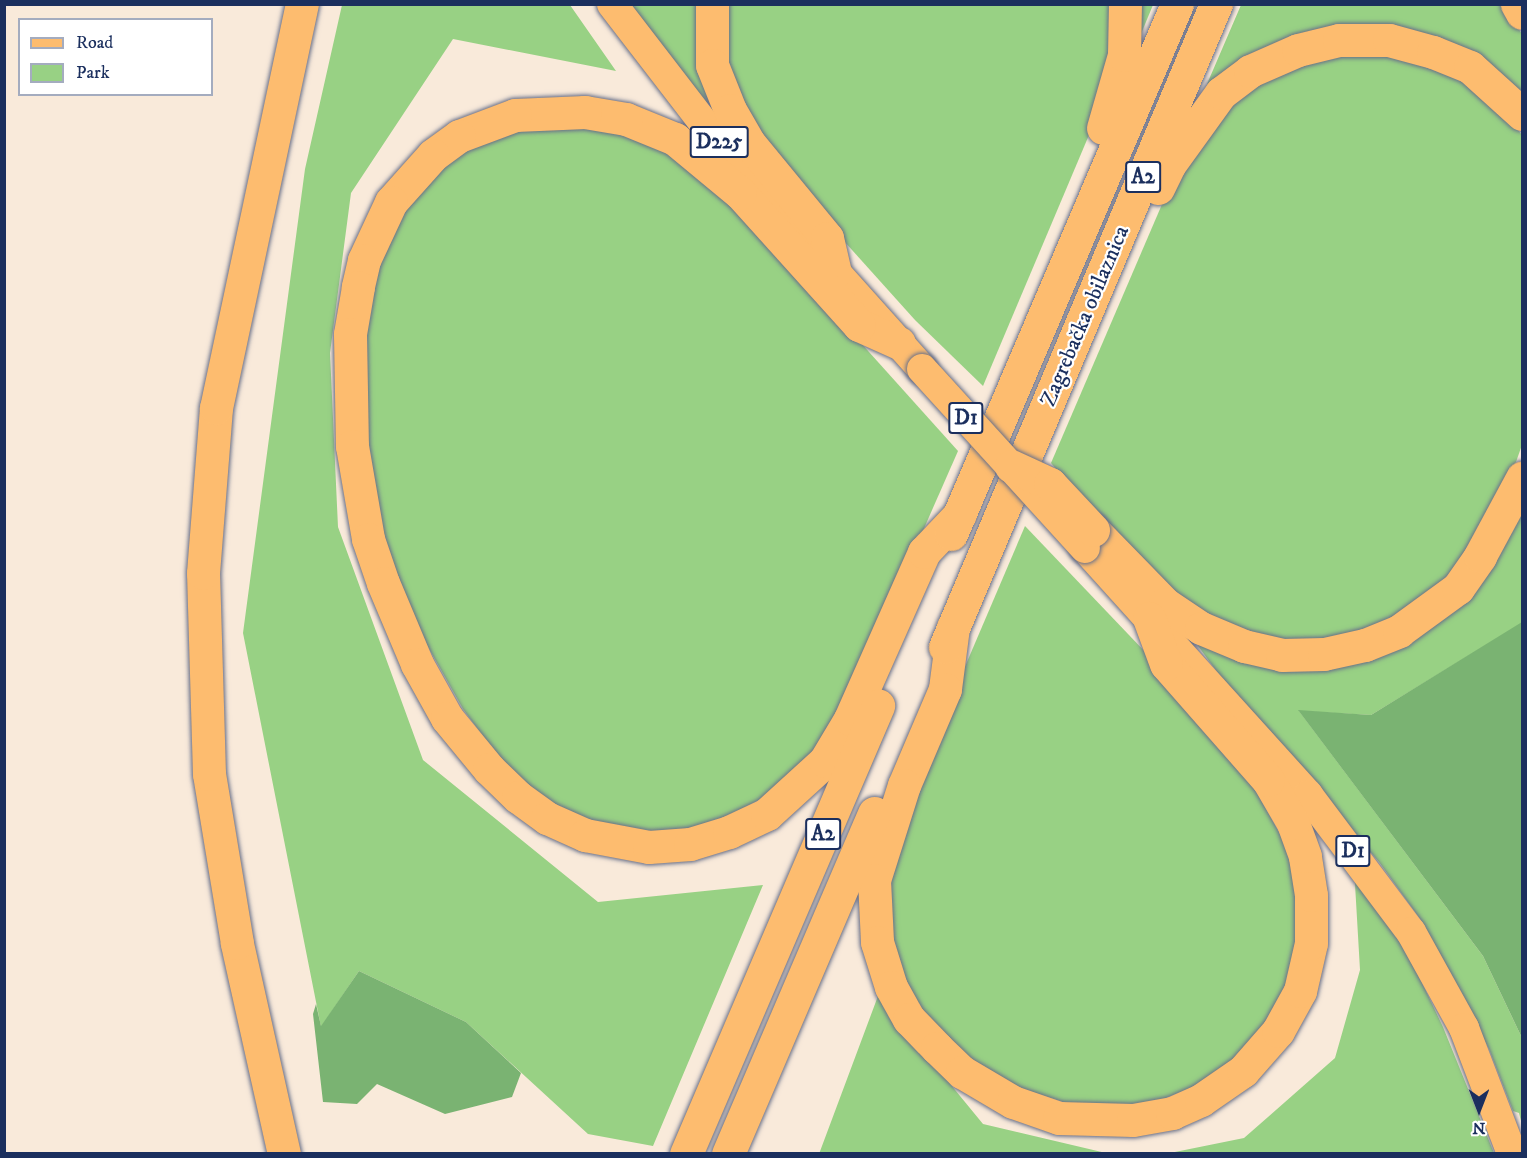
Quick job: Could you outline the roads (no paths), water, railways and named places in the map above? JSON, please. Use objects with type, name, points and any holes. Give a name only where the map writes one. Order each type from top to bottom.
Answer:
[{"type":"highway","points":[[284,1154],[237,943],[211,786],[203,573],[216,408],[302,4]]},
{"type":"highway","points":[[712,4],[712,65],[730,110],[756,152],[827,238],[835,272]]},
{"type":"highway","points":[[1044,316],[1044,268],[1115,95],[1124,55],[1125,4]]},
{"type":"highway","name":"Zagrebačka obilaznica","points":[[960,514],[1177,4]]},
{"type":"highway","name":"Zagrebačka obilaznica","points":[[953,627],[1216,4]]},
{"type":"highway","points":[[1517,4],[1522,13]]},
{"type":"highway","points":[[1070,350],[1102,320],[1169,165],[1221,93],[1250,71],[1298,50],[1339,40],[1389,40],[1470,67],[1522,114]]},
{"type":"highway","points":[[899,343],[860,325],[740,193],[675,139],[626,119],[585,112],[516,115],[459,136],[433,155],[391,202],[364,260],[350,334],[352,446],[368,539],[383,583],[417,664],[447,718],[489,769],[518,797],[547,818],[585,835],[649,847],[690,844],[729,832],[767,814],[825,761],[850,719],[924,552],[960,514]]},
{"type":"highway","points":[[1011,466],[1050,484],[1089,539],[1165,604],[1201,628],[1244,646],[1282,655],[1324,654],[1365,645],[1399,631],[1458,588],[1480,556],[1522,478]]},
{"type":"highway","name":"A2","points":[[686,1154],[960,514]]},
{"type":"highway","points":[[953,627],[945,689],[896,806],[874,880],[878,942],[891,987],[909,1019],[962,1072],[1013,1102],[1059,1118],[1133,1120],[1172,1113],[1201,1100],[1243,1071],[1278,1031],[1300,991],[1311,943],[1311,895],[1305,856],[1293,822],[1268,780],[1166,664],[1149,618]]},
{"type":"highway","name":"A2","points":[[728,1154],[953,627]]},
{"type":"main road","name":"D225","points":[[612,4],[712,134],[899,343]]},
{"type":"main road","name":"D1","points":[[899,343],[1011,466]]},
{"type":"main road","name":"D1","points":[[1089,539],[1149,618],[1339,832],[1411,932],[1464,1028],[1502,1120],[1512,1154]]}]
